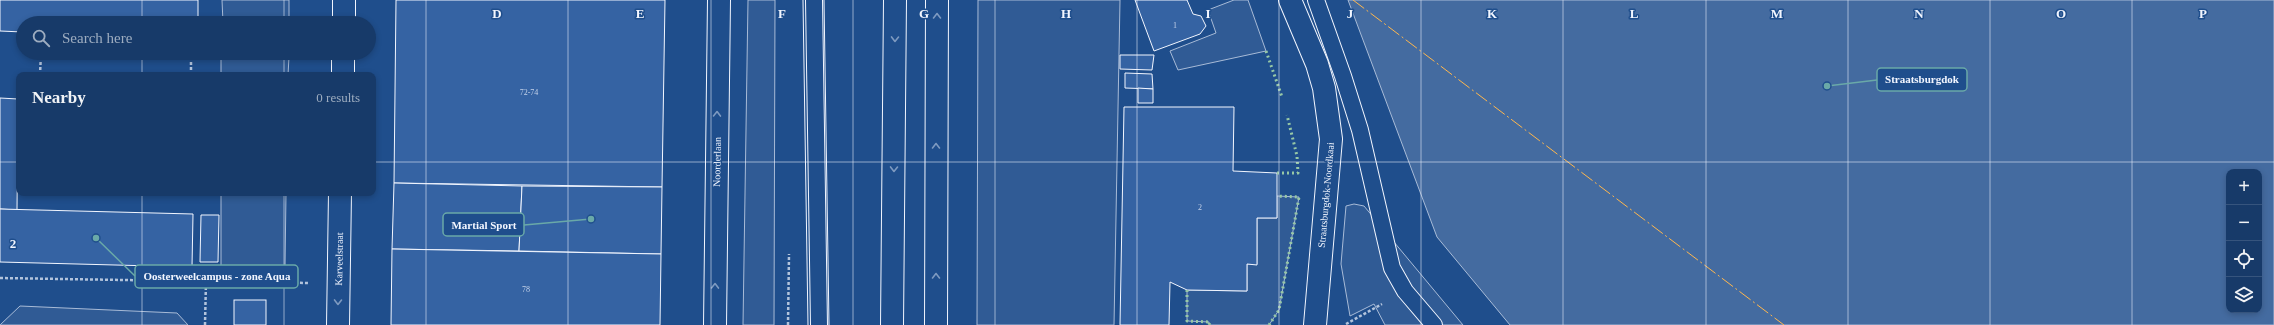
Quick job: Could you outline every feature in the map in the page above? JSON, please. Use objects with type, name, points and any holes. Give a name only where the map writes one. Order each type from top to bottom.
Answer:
[{"type":"street","points":[[344,0],[344,16]]},
{"type":"street","name":"Noorderlaan","points":[[714,325],[719,0]]},
{"type":"street","points":[[892,325],[895,0]]},
{"type":"street","points":[[936,325],[937,0]]},
{"type":"street","name":"Straatsburgdok-Noordkaai","points":[[1290,0],[1323,82],[1329,112],[1331,139],[1315,325]]},
{"type":"street","points":[[343,60],[343,72]]},
{"type":"street","name":"Karveelstraat","points":[[338,325],[340,196]]},
{"type":"lane","points":[[814,0],[819,325]]},
{"type":"lane","points":[[1316,0],[1343,76],[1360,130],[1392,268],[1405,291],[1434,325]]},
{"type":"path","points":[[40,72],[41,60]]},
{"type":"path","points":[[191,60],[191,72]]},
{"type":"path","points":[[0,278],[338,284]]},
{"type":"path","points":[[205,325],[206,281]]},
{"type":"path","points":[[1344,325],[1405,291]]},
{"type":"shaded area","points":[[222,0],[289,0],[289,16],[223,16]]},
{"type":"shaded area","points":[[748,0],[775,0],[774,325],[743,325]]},
{"type":"shaded area","points":[[978,0],[1120,0],[1114,325],[977,325]]},
{"type":"shaded area","points":[[1234,0],[1248,0],[1266,51],[1178,70],[1170,51],[1216,33],[1208,10]]},
{"type":"shaded area","points":[[1348,0],[2274,0],[2274,325],[1510,325],[1437,237]]},
{"type":"shaded area","points":[[221,60],[289,60],[288,72],[221,72]]},
{"type":"shaded area","points":[[221,196],[286,196],[285,267],[221,267]]},
{"type":"shaded area","points":[[1277,196],[1299,197],[1279,310],[1269,325],[1209,325],[1209,322],[1187,321],[1187,290],[1247,291],[1247,264],[1257,264],[1257,218],[1277,218]]},
{"type":"shaded area","points":[[1354,204],[1364,206],[1463,325],[1385,325],[1374,304],[1350,316],[1341,264],[1346,206]]},
{"type":"shaded area","points":[[20,306],[177,313],[188,325],[0,325]]},
{"type":"building","points":[[0,0],[198,0],[198,16],[16,16],[16,32],[0,31]]},
{"type":"building","points":[[396,0],[665,0],[662,187],[394,183]]},
{"type":"building","points":[[1135,0],[1187,0],[1193,14],[1201,16],[1206,26],[1200,34],[1154,51]]},
{"type":"building","points":[[1120,55],[1154,55],[1152,70],[1120,69]]},
{"type":"building","points":[[1125,73],[1152,74],[1153,89],[1125,88]]},
{"type":"building","points":[[1138,88],[1153,89],[1153,103],[1138,103]]},
{"type":"building","points":[[0,98],[16,99],[17,210],[0,209]]},
{"type":"building","points":[[1124,107],[1234,107],[1233,171],[1277,173],[1277,218],[1257,218],[1257,265],[1247,264],[1247,291],[1187,290],[1170,282],[1169,325],[1120,325]]},
{"type":"building","points":[[394,183],[522,186],[519,251],[392,249]]},
{"type":"building","points":[[522,186],[662,187],[661,254],[519,251]]},
{"type":"building","points":[[0,209],[193,214],[192,267],[0,262]]},
{"type":"building","points":[[201,215],[219,215],[218,262],[200,262]]},
{"type":"building","points":[[392,249],[661,254],[660,325],[391,325]]},
{"type":"building","points":[[234,300],[266,300],[266,325],[234,325]]},
{"type":"tram line","points":[[803,0],[808,325]]},
{"type":"tram line","points":[[824,0],[829,325]]},
{"type":"hedge","points":[[1266,51],[1282,97]]},
{"type":"hedge","points":[[1277,173],[1298,173],[1297,156],[1287,115]]},
{"type":"hedge","points":[[1269,325],[1279,310],[1299,197],[1277,196]]},
{"type":"hedge","points":[[1187,290],[1187,321],[1210,322],[1209,325]]},
{"type":"power","points":[[1353,0],[1784,325]]},
{"type":"place","name":"Straatsburgdok","points":[[1827,86]]},
{"type":"place","name":"Martial Sport","points":[[591,219]]},
{"type":"place","name":"Oosterweelcampus - zone Aqua","points":[[96,238]]}]
